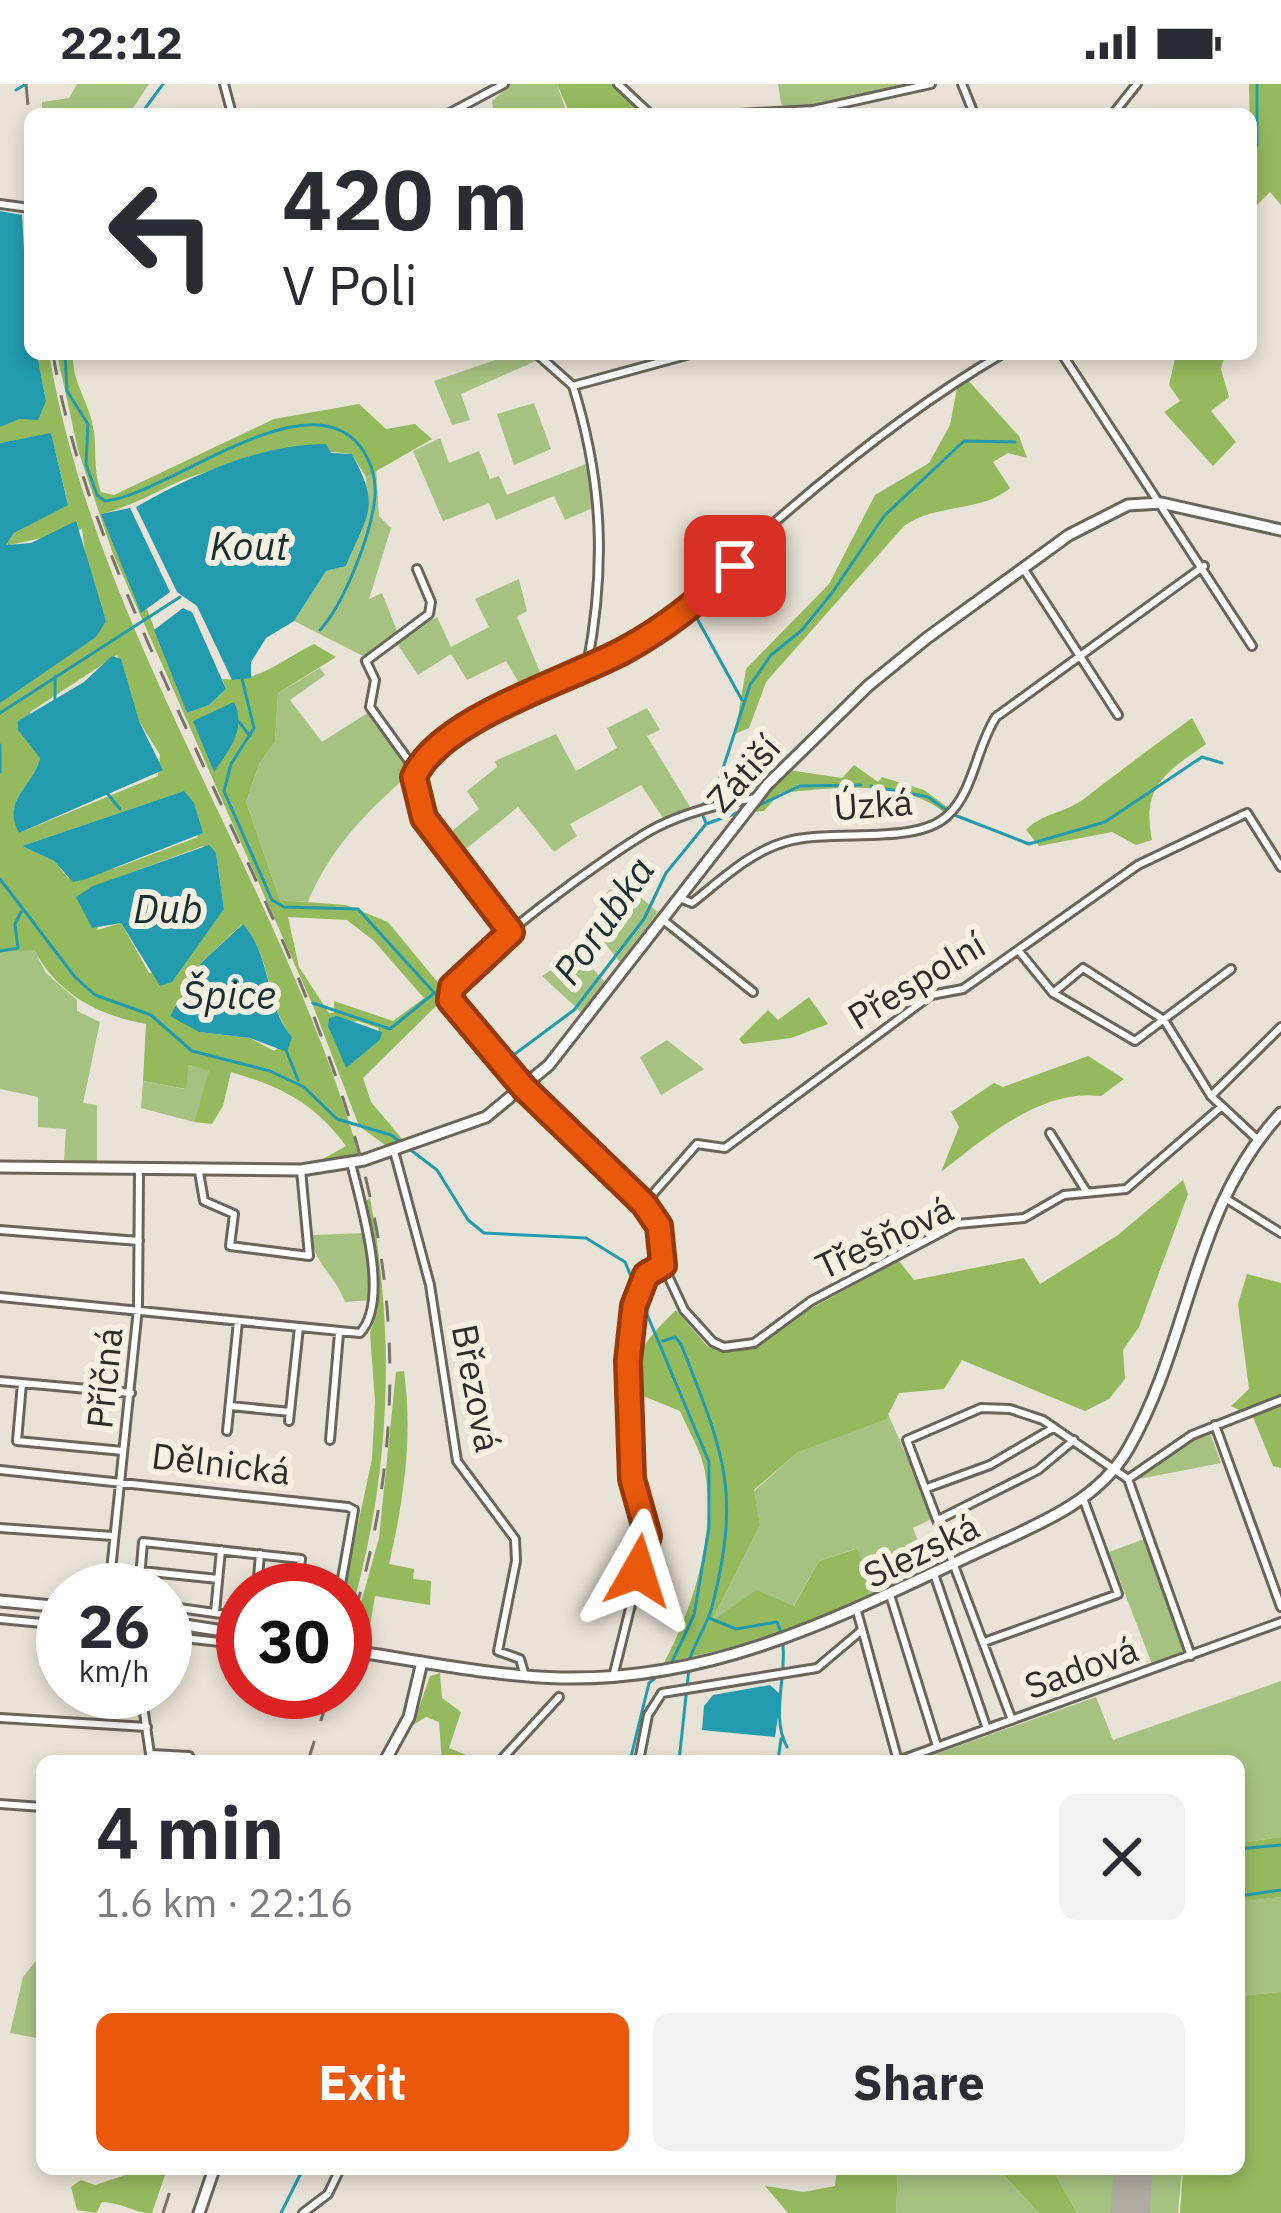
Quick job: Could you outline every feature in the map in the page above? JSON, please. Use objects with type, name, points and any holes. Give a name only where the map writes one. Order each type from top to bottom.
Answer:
[{"type":"street","points":[[459,108],[504,84]]},
{"type":"street","points":[[619,84],[644,108]]},
{"type":"street","points":[[822,108],[931,84]]},
{"type":"street","points":[[1118,108],[1137,84]]},
{"type":"street","points":[[544,360],[573,386],[600,497],[602,576],[587,668]]},
{"type":"street","points":[[573,386],[668,360]]},
{"type":"street","points":[[416,772],[473,723],[681,617],[763,533],[823,483],[947,385],[991,360]]},
{"type":"street","points":[[1065,360],[1204,566],[1252,646]]},
{"type":"street","name":"Zátiší","points":[[0,1167],[302,1170],[394,1151],[486,1117],[526,1087],[756,798],[868,686],[1023,568],[1103,514],[1128,505],[1160,503],[1281,530]]},
{"type":"street","name":"Úzká","points":[[676,896],[692,903],[765,849],[785,842],[847,831],[916,833],[933,826],[958,803],[981,740],[996,717],[1204,566]]},
{"type":"street","points":[[1023,568],[1118,716]]},
{"type":"street","points":[[417,569],[431,602],[429,614],[366,661],[375,680],[370,707],[416,772],[424,818],[511,932]]},
{"type":"street","points":[[644,1204],[526,1087],[456,1010],[448,993],[574,880],[656,827],[692,811],[756,798]]},
{"type":"street","name":"Přespolní","points":[[644,1204],[697,1144],[725,1148],[935,992],[964,989],[1138,866],[1241,814],[1252,817],[1281,867]]},
{"type":"street","points":[[661,918],[753,992]]},
{"type":"street","points":[[1018,950],[1053,993],[1135,1041],[1232,969]]},
{"type":"street","points":[[1053,993],[1083,968],[1164,1020],[1211,1096],[1257,1139]]},
{"type":"street","points":[[1211,1096],[1281,1027]]},
{"type":"street","name":"Třešňová","points":[[644,1204],[659,1226],[663,1265],[684,1310],[713,1342],[739,1346],[754,1343],[812,1301],[957,1224],[1024,1218],[1064,1195],[1126,1189],[1221,1107]]},
{"type":"street","name":"Slezská","points":[[372,1653],[525,1676],[613,1677],[673,1671],[750,1654],[857,1611],[1083,1498],[1113,1470],[1142,1420],[1222,1196],[1257,1139],[1281,1113]]},
{"type":"street","points":[[1051,1132],[1085,1191]]},
{"type":"street","name":"Březová","points":[[394,1151],[430,1285],[457,1461],[514,1539],[516,1562],[498,1651],[520,1659],[525,1676]]},
{"type":"street","points":[[0,1297],[360,1334],[374,1305],[370,1253],[351,1162]]},
{"type":"street","points":[[199,1172],[204,1201],[234,1214],[230,1246],[309,1256],[302,1170]]},
{"type":"street","name":"Příčná","points":[[111,1563],[138,1308],[139,1171]]},
{"type":"street","points":[[1222,1196],[1281,1233]]},
{"type":"street","points":[[0,1231],[139,1241]]},
{"type":"street","points":[[613,1677],[648,1536],[632,1479],[628,1361],[634,1306],[646,1275],[663,1265]]},
{"type":"street","points":[[227,1431],[238,1319]]},
{"type":"street","points":[[230,1406],[290,1417],[299,1327]]},
{"type":"street","points":[[330,1440],[339,1333]]},
{"type":"street","points":[[0,1381],[131,1393]]},
{"type":"street","points":[[22,1383],[17,1441],[124,1451]]},
{"type":"street","points":[[1128,1479],[1178,1443],[1281,1400]]},
{"type":"street","points":[[1012,1720],[957,1562],[907,1440],[981,1408],[1010,1409],[1054,1427],[1128,1479],[1191,1656]]},
{"type":"street","points":[[1215,1426],[1281,1607]]},
{"type":"street","points":[[927,1488],[989,1465],[1054,1427]]},
{"type":"street","points":[[940,1519],[1038,1470],[1074,1440]]},
{"type":"street","name":"Dělnická","points":[[0,1470],[119,1478],[348,1507],[355,1516],[346,1563]]},
{"type":"street","points":[[984,1642],[1118,1594],[1083,1498]]},
{"type":"street","points":[[0,1528],[113,1536]]},
{"type":"street","points":[[142,1563],[143,1542],[301,1559],[300,1563]]},
{"type":"street","points":[[220,1563],[221,1550]]},
{"type":"street","points":[[259,1563],[260,1554]]},
{"type":"street","points":[[934,1574],[987,1729]]},
{"type":"street","points":[[890,1595],[937,1746]]},
{"type":"street","points":[[192,1610],[214,1613],[216,1596]]},
{"type":"street","points":[[0,1601],[36,1604]]},
{"type":"street","points":[[857,1611],[896,1755]]},
{"type":"street","points":[[0,1619],[36,1622]]},
{"type":"street","name":"Sadová","points":[[914,1755],[1281,1622]]},
{"type":"street","points":[[640,1755],[648,1715],[662,1693],[817,1667],[862,1630]]},
{"type":"street","points":[[388,1755],[409,1717],[422,1661]]},
{"type":"street","points":[[506,1755],[559,1697]]},
{"type":"street","points":[[0,1718],[147,1727]]},
{"type":"street","points":[[146,1719],[151,1755]]},
{"type":"street","points":[[0,1804],[36,1807]]},
{"type":"street","points":[[199,2213],[212,2175]]},
{"type":"street","points":[[303,2213],[321,2203],[337,2175]]},
{"type":"green space","points":[[77,84],[149,84],[133,108],[42,108],[42,102],[69,98]]},
{"type":"green space","points":[[511,84],[557,84],[565,108],[493,108],[492,101]]},
{"type":"green space","points":[[557,84],[617,84],[640,108],[567,108]]},
{"type":"green space","points":[[778,84],[904,84],[871,97],[789,108],[781,104]]},
{"type":"green space","points":[[1249,84],[1281,84],[1281,205],[1270,192],[1257,205],[1257,108],[1249,108]]},
{"type":"green space","points":[[38,360],[50,360],[73,459],[107,560],[284,954],[325,1053],[359,1155],[314,1164],[346,1146],[334,1131],[296,1098],[231,1072],[223,1106],[212,1124],[194,1122],[209,1071],[189,1065],[186,1089],[143,1081],[146,1024],[111,1015],[81,1000],[55,979],[34,950],[0,952],[0,703],[106,621],[88,574],[82,529],[5,546],[14,533],[68,504],[51,434],[0,443],[0,427],[46,401]],"holes":[[[117,655],[139,721],[160,755],[158,776],[19,833],[16,802],[40,758],[30,712]],[[184,791],[198,837],[116,868],[68,878],[54,861],[22,846]],[[203,846],[216,853],[224,909],[181,968],[149,973],[121,923],[97,930],[111,880]],[[242,924],[259,950],[277,1011],[292,1037],[274,1051],[250,1038],[199,1032],[201,963]]]},
{"type":"green space","points":[[58,360],[74,360],[94,431],[98,483],[101,492],[114,495],[274,419],[359,404],[386,429],[415,424],[432,439],[366,477],[352,454],[274,456],[196,475],[102,514],[142,612],[147,609],[187,713],[209,705],[226,689],[222,679],[259,674],[314,644],[336,657],[278,693],[275,742],[259,764],[246,802],[280,900],[346,905],[388,922],[444,990],[437,1005],[363,1078],[371,1102],[403,1140],[385,1145],[359,1126],[314,1008],[112,551],[78,450]],"holes":[[[288,917],[347,920],[374,941],[424,998],[393,1021],[334,1001],[334,1013],[329,1013],[299,967]],[[358,1021],[378,1028],[380,1040],[346,1067],[329,1026]]]},
{"type":"green space","points":[[495,360],[538,360],[461,394],[470,420],[452,425],[434,381]]},
{"type":"green space","points":[[1175,360],[1223,360],[1221,369],[1229,397],[1211,411],[1236,442],[1213,466],[1164,412],[1180,401],[1169,385]]},
{"type":"green space","points":[[966,378],[1019,436],[1027,458],[1008,453],[993,462],[1010,488],[985,501],[930,514],[904,526],[766,682],[749,728],[735,734],[746,669],[829,584],[875,495],[929,463],[950,425],[958,383]]},
{"type":"green space","points":[[534,403],[551,449],[514,465],[497,414]]},
{"type":"green space","points":[[440,438],[449,463],[479,451],[490,479],[499,476],[507,495],[591,462],[595,507],[565,520],[554,496],[496,520],[489,503],[443,521],[413,451]]},
{"type":"green space","points":[[376,467],[379,516],[391,528],[369,599],[382,593],[397,631],[363,656],[294,621],[326,571],[346,566],[367,514],[366,477]]},
{"type":"green space","points":[[519,579],[527,611],[517,617],[545,684],[525,693],[506,661],[467,680],[451,654],[418,675],[394,639],[437,617],[451,647],[489,627],[475,599]]},
{"type":"green space","points":[[320,668],[325,675],[290,700],[322,742],[369,712],[412,772],[352,831],[308,902],[280,900],[246,802],[259,764],[275,742],[278,693]]},
{"type":"green space","points":[[647,708],[660,730],[647,736],[690,807],[664,819],[641,785],[570,824],[577,836],[554,852],[518,807],[456,857],[442,839],[479,809],[467,791],[497,767],[495,761],[556,734],[576,771],[617,748],[607,728]]},
{"type":"green space","points":[[1192,718],[1206,744],[1160,782],[1150,806],[1152,840],[1136,845],[1112,832],[1039,846],[1026,830],[1078,803]]},
{"type":"green space","points":[[854,765],[878,782],[882,777],[924,790],[950,809],[945,813],[909,794],[844,788],[780,793],[764,811],[750,812],[789,770],[842,778]]},
{"type":"green space","points":[[621,881],[658,912],[620,962],[602,940],[580,955],[605,982],[581,1012],[542,976],[624,923],[599,899]]},
{"type":"green space","points":[[34,950],[46,973],[77,1000],[77,1011],[100,1022],[83,1103],[97,1105],[97,1162],[64,1160],[66,1129],[38,1127],[38,1097],[0,1089],[0,952]]},
{"type":"green space","points":[[809,997],[828,1024],[791,1038],[743,1044],[739,1039],[768,1010],[778,1020]]},
{"type":"green space","points":[[667,1040],[704,1069],[661,1095],[640,1057]]},
{"type":"green space","points":[[1088,1056],[1124,1079],[1101,1096],[1079,1096],[1036,1107],[996,1130],[941,1172],[959,1127],[951,1112],[994,1083],[1003,1087]]},
{"type":"green space","points":[[189,1065],[210,1071],[194,1122],[141,1108],[143,1081],[185,1089]]},
{"type":"green space","points":[[1183,1180],[1188,1194],[1139,1327],[1123,1350],[1125,1379],[1109,1399],[1085,1411],[962,1360],[944,1389],[899,1393],[886,1419],[798,1452],[754,1490],[760,1525],[711,1622],[756,1590],[794,1606],[819,1561],[856,1549],[868,1572],[868,1596],[772,1638],[664,1663],[700,1571],[708,1496],[701,1457],[680,1411],[636,1393],[635,1379],[644,1347],[676,1310],[707,1346],[724,1352],[752,1349],[793,1318],[899,1261],[914,1280],[1024,1258],[1040,1284],[1118,1235]]},
{"type":"green space","points":[[370,1198],[379,1253],[385,1416],[363,1563],[350,1563],[372,1459],[375,1402],[370,1333],[378,1309],[363,1203]]},
{"type":"green space","points":[[365,1233],[374,1300],[345,1302],[316,1254],[311,1235]]},
{"type":"green space","points":[[1247,1274],[1281,1283],[1281,1468],[1273,1466],[1253,1417],[1231,1406],[1249,1389],[1238,1304]]},
{"type":"green space","points":[[404,1371],[408,1420],[406,1468],[389,1564],[414,1569],[413,1579],[431,1581],[430,1605],[375,1596],[372,1614],[372,1563],[379,1538],[396,1372]]},
{"type":"green space","points":[[888,1414],[934,1518],[913,1528],[928,1568],[868,1596],[868,1572],[855,1549],[819,1561],[793,1607],[710,1624],[760,1525],[754,1491],[798,1452]]},
{"type":"green space","points":[[1209,1430],[1221,1463],[1134,1480]]},
{"type":"green space","points":[[1144,1539],[1186,1653],[1152,1664],[1109,1552]]},
{"type":"green space","points":[[440,1673],[442,1698],[461,1712],[449,1748],[466,1755],[442,1755],[439,1722],[426,1717],[413,1725],[430,1676]]},
{"type":"green space","points":[[1281,1681],[1281,1837],[1245,1842],[1245,1755],[933,1755],[1096,1697],[1113,1740]]},
{"type":"green space","points":[[1281,1837],[1281,1897],[1245,1901],[1245,1842]]},
{"type":"green space","points":[[1281,1897],[1281,1992],[1245,1995],[1245,1901]]},
{"type":"green space","points":[[36,1961],[36,2038],[10,2033],[23,1977]]},
{"type":"green space","points":[[1281,1992],[1281,2213],[1180,2213],[1183,2175],[1245,2175],[1245,1995]]},
{"type":"green space","points":[[126,2175],[165,2175],[152,2213],[102,2202],[96,2213],[77,2210],[71,2187],[81,2180],[95,2185]]},
{"type":"green space","points":[[836,2175],[898,2175],[896,2213],[788,2213],[765,2186],[804,2192],[835,2186]]},
{"type":"green space","points":[[898,2175],[1004,2175],[1039,2213],[896,2213]]},
{"type":"green space","points":[[1004,2175],[1055,2175],[1077,2213],[1039,2213]]},
{"type":"green space","points":[[1055,2175],[1181,2175],[1178,2213],[1077,2213]]},
{"type":"water","points":[[0,211],[22,215],[24,360],[38,360],[46,401],[38,420],[19,419],[0,427]]},
{"type":"water","points":[[51,433],[68,505],[14,533],[6,545],[31,543],[76,521],[106,621],[96,637],[0,703],[0,443]]},
{"type":"water","name":"Kout","points":[[326,444],[331,453],[352,454],[369,499],[365,521],[346,566],[326,571],[294,621],[266,638],[251,662],[251,678],[232,680],[197,606],[177,592],[136,507],[252,455]]},
{"type":"water","points":[[130,508],[170,592],[141,613],[101,514]]},
{"type":"water","points":[[183,608],[192,612],[226,689],[209,705],[187,713],[154,630]]},
{"type":"water","points":[[112,656],[121,659],[139,721],[163,770],[19,833],[14,821],[16,802],[40,758],[18,730],[18,721],[84,682]]},
{"type":"water","points":[[234,702],[237,730],[214,772],[193,721]]},
{"type":"water","points":[[184,791],[194,803],[203,833],[86,879],[73,882],[54,861],[22,846]]},
{"type":"water","name":"Dub","points":[[209,845],[216,853],[224,909],[172,982],[160,986],[121,923],[92,928],[76,897],[93,886]]},
{"type":"water","name":"Špice","points":[[243,924],[259,951],[277,1011],[292,1037],[287,1052],[250,1038],[199,1032],[170,1016],[201,963]]},
{"type":"water","points":[[337,1016],[382,1032],[380,1040],[346,1068],[328,1026],[329,1018]]},
{"type":"water","points":[[770,1685],[781,1695],[775,1737],[702,1730],[704,1706],[713,1695]]},
{"type":"waterway","points":[[16,90],[26,84]]},
{"type":"waterway","points":[[145,108],[163,84]]},
{"type":"waterway","points":[[1257,84],[1257,108]]},
{"type":"waterway","points":[[1257,108],[1257,145]]},
{"type":"waterway","points":[[65,360],[67,391],[88,424],[86,464],[97,495],[105,501],[132,494],[277,430],[311,425],[341,431],[364,452],[375,485],[369,529],[347,586],[320,630]]},
{"type":"waterway","points":[[706,823],[699,807],[714,796],[750,685],[771,655],[802,630],[884,516],[964,441],[1015,442]]},
{"type":"waterway","name":"Porubka","points":[[0,713],[180,597]]},
{"type":"waterway","points":[[689,604],[742,700]]},
{"type":"waterway","points":[[55,676],[55,701]]},
{"type":"waterway","name":"Porubka","points":[[242,679],[254,728],[231,764],[224,791],[272,900],[284,907],[358,909],[500,1065],[574,1010],[644,919],[666,873],[706,824],[742,811]]},
{"type":"waterway","points":[[239,722],[250,736]]},
{"type":"waterway","points":[[0,745],[0,772]]},
{"type":"waterway","name":"Porubka","points":[[871,786],[928,797],[952,814],[1029,844],[1105,822],[1202,757],[1222,763]]},
{"type":"waterway","name":"Porubka","points":[[751,809],[800,786],[861,785]]},
{"type":"waterway","points":[[107,793],[120,809]]},
{"type":"waterway","points":[[0,879],[75,977],[95,995],[151,1015],[192,1051],[270,1071],[304,1087],[337,1119],[391,1135],[437,1170],[468,1220],[484,1233],[586,1238],[625,1262],[709,1462],[709,1528],[694,1615],[671,1664]]},
{"type":"waterway","points":[[0,951],[18,948],[15,924],[21,912]]},
{"type":"waterway","points":[[609,995],[640,955]]},
{"type":"waterway","points":[[313,1003],[390,1029],[433,994]]},
{"type":"waterway","points":[[286,1050],[298,1080]]},
{"type":"waterway","points":[[501,1067],[515,1083]]},
{"type":"waterway","points":[[663,1341],[675,1337],[681,1344],[724,1472],[726,1531],[721,1566],[712,1607],[690,1658]]},
{"type":"waterway","points":[[709,1618],[736,1629],[777,1622],[783,1652],[780,1718],[787,1747]]},
{"type":"waterway","points":[[680,1755],[689,1668]]},
{"type":"waterway","points":[[631,1755],[649,1683],[660,1674]]},
{"type":"waterway","points":[[779,1755],[781,1739]]},
{"type":"waterway","points":[[1245,1848],[1281,1845]]},
{"type":"waterway","points":[[1245,1895],[1281,1890]]},
{"type":"waterway","points":[[281,2213],[300,2175]]},
{"type":"runway","points":[[1130,2213],[1133,2175]]},
{"type":"railway","points":[[26,84],[28,108]]},
{"type":"railway","points":[[54,360],[84,479],[113,560],[273,919],[320,1033],[357,1146],[382,1260],[390,1380],[379,1507],[365,1563]]},
{"type":"railway","points":[[310,1755],[321,1719]]},
{"type":"railway","points":[[163,2213],[175,2175]]},
{"type":"route","points":[[638,1571],[648,1536],[632,1479],[628,1361],[634,1306],[646,1275],[663,1265],[665,1249],[659,1226],[614,1173],[524,1088],[450,1000],[452,987],[511,932],[424,818],[414,777],[433,752],[473,723],[624,651],[681,617],[735,566]]}]
